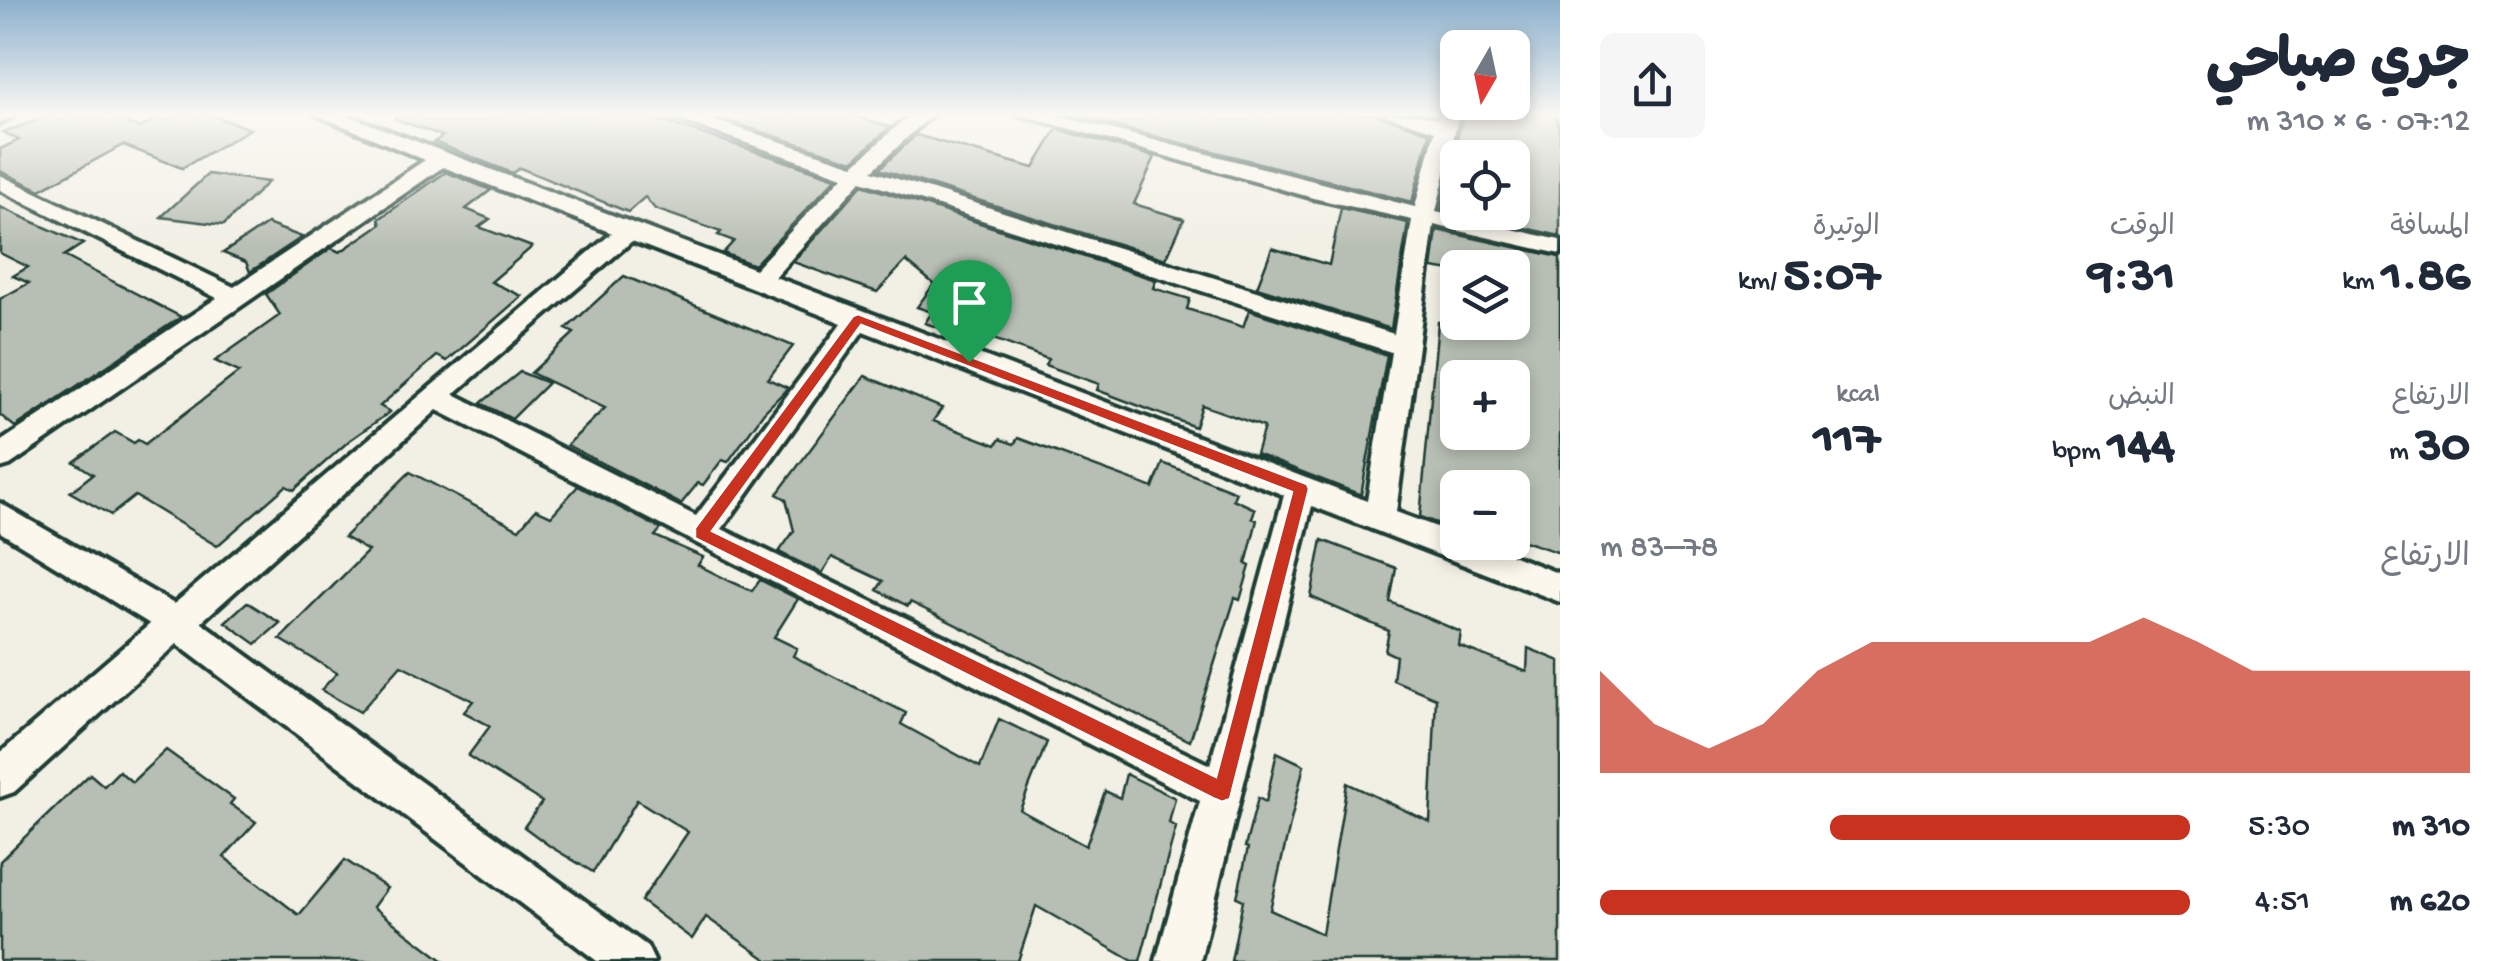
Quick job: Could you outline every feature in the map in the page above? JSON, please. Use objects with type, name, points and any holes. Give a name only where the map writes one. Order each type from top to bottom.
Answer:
[{"type":"street","points":[[0,457],[439,159]]},
{"type":"street","points":[[442,159],[1560,588]]},
{"type":"street","points":[[810,159],[1407,348]]},
{"type":"street","points":[[758,281],[873,159]]},
{"type":"street","points":[[1194,159],[1321,193],[1560,247]]},
{"type":"street","points":[[1380,519],[1424,215],[1438,159]]},
{"type":"street","points":[[0,182],[237,298]]},
{"type":"street","points":[[0,778],[434,396],[629,231]]},
{"type":"street","points":[[701,533],[858,319]]},
{"type":"street","points":[[434,396],[1222,792]]},
{"type":"street","points":[[1178,961],[1301,489]]},
{"type":"street","points":[[0,516],[175,622],[632,961]]},
{"type":"building","points":[[0,159],[97,159],[40,190],[0,171]]},
{"type":"building","points":[[159,159],[198,159],[182,168]]},
{"type":"building","points":[[476,159],[778,159],[836,178],[754,265],[723,253],[734,241],[718,235],[721,232],[655,209],[645,197],[628,212],[520,168],[512,173]]},
{"type":"building","points":[[890,159],[1001,159],[1034,168],[1039,159],[1154,159],[1134,204],[1184,219],[1166,259],[879,169]]},
{"type":"building","points":[[1243,159],[1423,159],[1412,202]]},
{"type":"building","points":[[1530,159],[1560,159],[1560,236],[1530,229]]},
{"type":"building","points":[[446,172],[491,190],[466,209],[490,219],[479,227],[532,247],[491,282],[522,296],[447,361],[437,356],[380,406],[390,412],[350,440],[294,490],[286,486],[217,546],[135,496],[111,515],[70,492],[93,474],[74,462],[115,432],[134,443],[138,440],[145,444],[239,372],[215,361],[280,315],[266,294],[331,248],[340,252]]},
{"type":"building","points":[[208,174],[268,182],[224,225],[161,217]]},
{"type":"building","points":[[862,185],[1156,280],[1153,288],[1190,299],[1187,309],[1243,327],[1249,310],[1387,355],[1361,495],[1256,454],[1264,427],[1202,405],[1195,427],[1097,390],[1099,384],[1045,365],[1048,359],[983,335],[963,331],[961,335],[925,323],[932,312],[917,307],[934,284],[906,261],[877,292],[793,262]]},
{"type":"building","points":[[0,207],[83,244],[64,256],[181,317],[15,427],[0,415],[0,299],[29,283],[13,276],[28,267],[0,253]]},
{"type":"building","points":[[1341,208],[1408,223],[1391,329],[1257,287],[1272,248],[1329,265]]},
{"type":"building","points":[[267,224],[302,237],[250,272],[246,262],[223,253]]},
{"type":"building","points":[[1437,230],[1528,250],[1440,250],[1440,269],[1432,268]]},
{"type":"building","points":[[1530,250],[1560,257],[1560,553],[1530,543],[1530,470],[1440,470],[1440,524],[1420,517],[1438,322],[1440,340],[1530,340]]},
{"type":"building","points":[[624,276],[793,346],[768,379],[788,388],[764,412],[728,462],[722,460],[703,485],[698,483],[681,504],[567,445],[605,408],[531,373],[574,333],[566,329]]},
{"type":"building","points":[[520,372],[548,383],[512,419],[481,403]]},
{"type":"building","points":[[865,376],[942,408],[933,421],[996,445],[1000,439],[1014,444],[1018,438],[1153,488],[1163,463],[1236,492],[1233,499],[1255,509],[1252,518],[1257,520],[1246,564],[1250,566],[1240,600],[1235,598],[1190,741],[910,602],[908,606],[877,590],[883,581],[832,557],[822,573],[779,552],[794,531],[786,499],[777,494]]},
{"type":"building","points":[[410,472],[519,529],[536,509],[551,516],[578,486],[661,529],[655,536],[703,557],[698,565],[752,591],[760,580],[798,599],[774,637],[797,648],[793,656],[906,713],[901,724],[980,767],[999,719],[1047,742],[1020,810],[1086,846],[1105,791],[1120,798],[1126,774],[1175,798],[1169,823],[1176,827],[1140,961],[1133,961],[1036,906],[1018,961],[769,961],[706,917],[692,939],[641,901],[688,832],[637,800],[593,872],[551,847],[524,827],[542,802],[468,756],[490,726],[464,712],[473,701],[401,665],[360,712],[321,690],[337,673],[280,639],[368,551],[344,537]]},
{"type":"building","points":[[1322,540],[1396,568],[1390,602],[1461,632],[1459,646],[1527,672],[1528,648],[1560,661],[1560,961],[1231,961],[1243,900],[1237,897],[1248,848],[1245,847],[1258,798],[1266,802],[1277,752],[1304,765],[1270,910],[1322,934],[1347,783],[1430,822],[1436,698],[1393,680],[1396,656],[1385,651],[1389,631],[1311,597]]},
{"type":"building","points":[[247,602],[280,623],[256,644],[225,622]]},
{"type":"building","points":[[166,750],[234,799],[230,804],[256,822],[224,857],[299,915],[345,860],[387,888],[373,907],[444,961],[0,961],[0,861],[90,774],[104,786],[119,771],[132,782]]},
{"type":"route","points":[[858,319],[969,362],[1301,489],[1222,792],[701,533],[858,319]]}]
